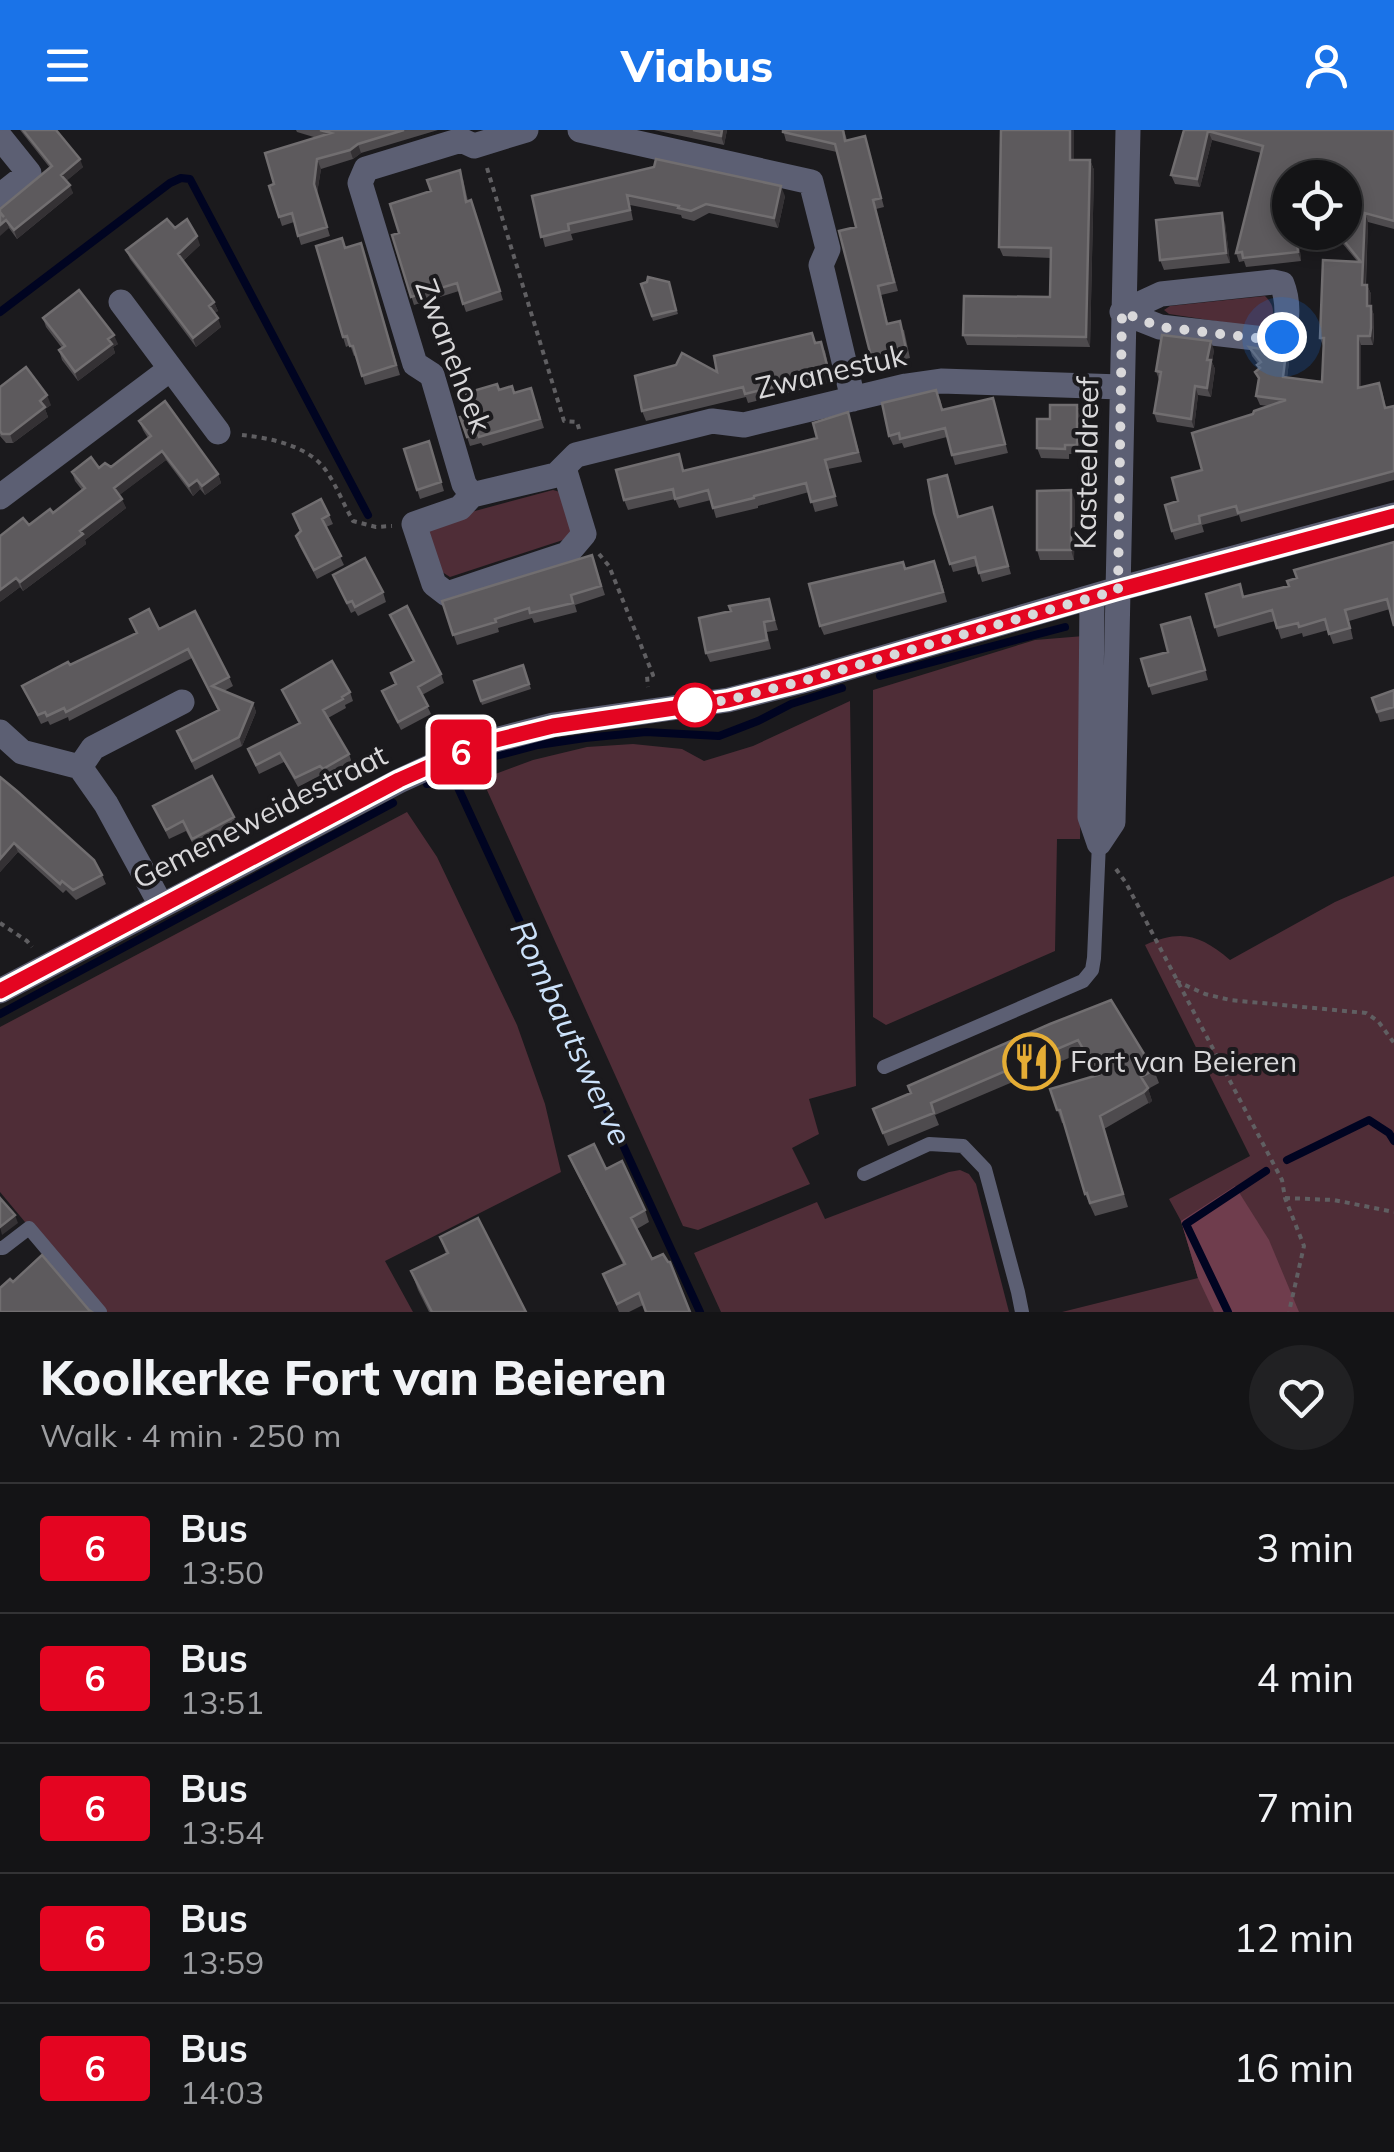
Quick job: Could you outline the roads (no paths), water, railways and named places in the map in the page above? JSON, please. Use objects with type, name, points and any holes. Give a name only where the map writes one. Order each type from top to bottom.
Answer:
[{"type":"street","name":"Zwanehoek","points":[[472,495],[464,484],[432,375],[415,364],[360,183],[366,169],[461,140],[474,146],[526,130]]},
{"type":"street","points":[[580,130],[811,182],[828,248],[821,265],[853,399]]},
{"type":"street","name":"Kasteeldreef","points":[[1098,843],[1113,822],[1128,130]]},
{"type":"street","points":[[0,138],[29,174],[0,196]]},
{"type":"street","points":[[1273,282],[1282,284],[1286,293],[1286,326],[1282,337],[1273,340],[1160,327],[1122,312],[1161,294],[1273,282]]},
{"type":"street","points":[[121,302],[218,432]]},
{"type":"street","points":[[0,497],[169,370]]},
{"type":"street","name":"Zwanestuk","points":[[574,460],[584,534],[568,554],[446,594],[434,584],[414,524],[460,508],[472,495],[556,475],[574,460],[712,421],[744,424],[941,381],[1122,386]]},
{"type":"street","points":[[1118,590],[1394,516]]},
{"type":"street","name":"Gemeneweidestraat","points":[[0,991],[160,904],[456,753],[553,726],[728,700],[1118,590]]},
{"type":"street","points":[[1092,597],[1090,817],[1098,843]]},
{"type":"street","points":[[80,767],[93,748],[182,702]]},
{"type":"street","points":[[0,732],[22,752],[80,767],[106,804],[160,904]]},
{"type":"lane","points":[[884,1066],[1083,981],[1092,970],[1094,958],[1098,843]]},
{"type":"lane","points":[[864,1174],[930,1144],[963,1146],[985,1169],[1022,1312]]},
{"type":"lane","points":[[0,1248],[29,1228],[100,1312]]},
{"type":"waterway","points":[[0,312],[170,183],[190,179],[368,515]]},
{"type":"waterway","points":[[880,676],[1065,627]]},
{"type":"waterway","points":[[454,779],[492,757],[538,745],[646,732],[719,736],[791,704],[842,688]]},
{"type":"waterway","name":"Rombautswerve","points":[[427,784],[454,779],[700,1312]]},
{"type":"waterway","name":"Rombautswerve","points":[[0,1014],[393,803]]},
{"type":"waterway","points":[[1287,1160],[1369,1120],[1394,1141]]},
{"type":"waterway","points":[[1228,1312],[1186,1224],[1266,1171]]},
{"type":"place","name":"Fort van Beieren","points":[[1031,1062]]}]
